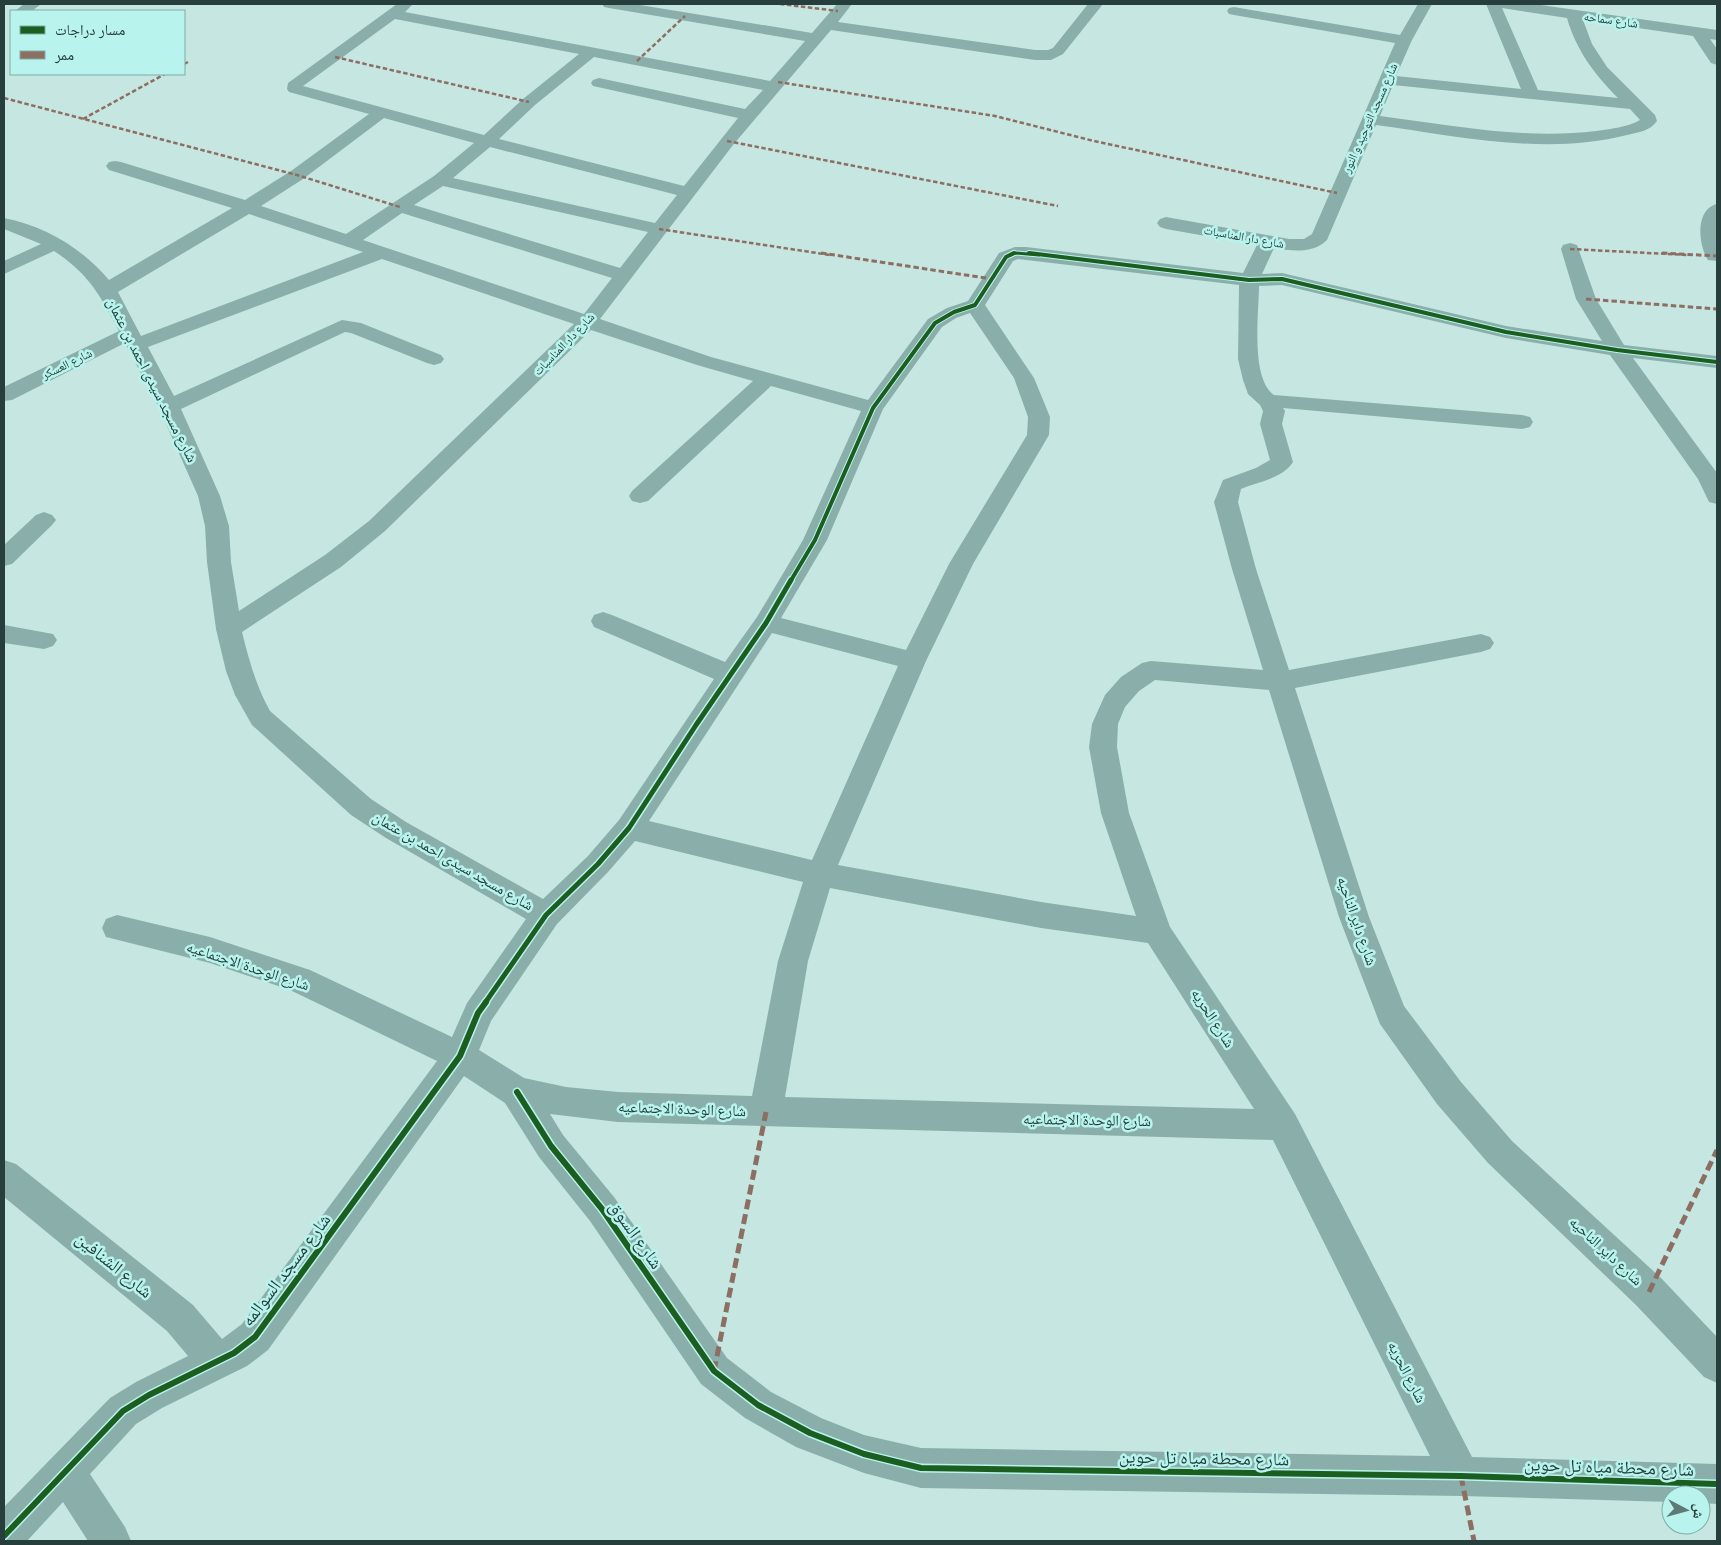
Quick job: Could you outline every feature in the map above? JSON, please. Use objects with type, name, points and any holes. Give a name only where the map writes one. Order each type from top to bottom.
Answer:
[{"type":"street","points":[[406,4],[295,86],[298,91],[688,192]]},
{"type":"street","points":[[609,4],[821,32],[1025,54],[1051,55],[1064,46],[1096,4]]},
{"type":"street","name":"شارع دار المناسبات","points":[[228,629],[283,595],[377,526],[589,321],[749,115],[845,4]]},
{"type":"street","name":"شارع مسجد التوحيد و النور","points":[[1320,236],[1404,40],[1425,4]]},
{"type":"street","points":[[1493,4],[1532,96]]},
{"type":"street","name":"شارع سماحه","points":[[1505,4],[1717,35]]},
{"type":"street","points":[[1234,11],[1404,40]]},
{"type":"street","points":[[392,14],[774,87]]},
{"type":"street","points":[[1370,119],[1510,138],[1571,138],[1608,134],[1645,125],[1648,121],[1648,115],[1611,83],[1576,29],[1574,15]]},
{"type":"street","points":[[1698,32],[1717,60]]},
{"type":"street","points":[[349,242],[440,180],[487,141],[529,102],[591,52]]},
{"type":"street","points":[[1386,80],[1635,105]]},
{"type":"street","points":[[599,83],[749,115]]},
{"type":"street","points":[[107,290],[247,207],[297,174],[381,113]]},
{"type":"street","points":[[115,166],[247,207],[696,358],[874,408]]},
{"type":"street","points":[[440,180],[659,229]]},
{"type":"street","points":[[400,207],[623,276]]},
{"type":"street","points":[[1715,256],[1710,234],[1712,214],[1717,209]]},
{"type":"street","name":"شارع مسجد سيدى احمد بن عثمان","points":[[4,223],[25,230],[55,244],[74,256],[92,272],[107,290],[169,406],[209,496],[217,526],[219,562],[228,629],[248,695],[261,718],[361,807],[396,830],[546,915]]},
{"type":"street","name":"شارع دار المناسبات","points":[[1166,223],[1289,245],[1305,245],[1315,241],[1320,236]]},
{"type":"street","points":[[1268,242],[1249,280],[1248,359],[1252,380],[1258,394],[1269,401],[1522,422]]},
{"type":"street","points":[[4,268],[55,244]]},
{"type":"street","points":[[1570,249],[1586,299],[1617,350],[1715,485]]},
{"type":"street","name":"شارع العسكر","points":[[4,395],[132,339],[382,252]]},
{"type":"street","points":[[766,1112],[793,961],[820,874],[913,662],[961,564],[1038,435],[1039,417],[1024,378],[975,305],[1006,257],[1015,253],[1249,280],[1282,279],[1358,299],[1506,332],[1617,350],[1717,362]]},
{"type":"street","name":"شارع مسجد السوالمه","points":[[4,1536],[123,1411],[148,1395],[218,1362],[234,1353],[255,1337],[460,1056],[478,1013],[546,915],[598,864],[628,828],[766,623],[815,540],[874,408],[935,323],[957,309],[975,305]]},
{"type":"street","points":[[169,406],[342,326],[354,327],[434,359]]},
{"type":"street","points":[[640,496],[767,379]]},
{"type":"street","name":"شارع داير الناحيه","points":[[1269,401],[1274,411],[1271,424],[1282,462],[1271,472],[1241,480],[1231,485],[1226,502],[1244,569],[1281,681],[1354,917],[1391,1014],[1449,1093],[1500,1152],[1649,1292],[1717,1364]]},
{"type":"street","points":[[9,547],[44,520]]},
{"type":"street","points":[[603,621],[730,675]]},
{"type":"street","points":[[766,623],[913,662]]},
{"type":"street","points":[[4,634],[44,640]]},
{"type":"street","name":"شارع الحريه","points":[[1460,1476],[1283,1126],[1157,932],[1115,813],[1103,747],[1105,724],[1114,702],[1130,684],[1151,670],[1281,681],[1480,644]]},
{"type":"street","points":[[628,828],[820,874],[1041,915],[1157,932]]},
{"type":"street","name":"شارع الوحدة الاجتماعيه","points":[[117,928],[210,950],[298,980],[460,1056],[517,1092],[566,1102],[618,1107],[766,1112],[1283,1126]]},
{"type":"street","name":"شارع السوق","points":[[517,1092],[551,1146],[602,1209],[714,1371]]},
{"type":"street","name":"شارع الشنافين","points":[[4,1176],[180,1318],[218,1362]]},
{"type":"street","name":"شارع محطة مياه تل حوين","points":[[714,1371],[758,1405],[810,1433],[864,1454],[921,1468],[1460,1476],[1717,1484]]},
{"type":"street","points":[[65,1470],[111,1541]]},
{"type":"marked path","points":[[780,4],[838,11]]},
{"type":"marked path","points":[[637,61],[685,16]]},
{"type":"marked path","points":[[335,57],[529,102]]},
{"type":"marked path","points":[[83,119],[163,75]]},
{"type":"marked path","points":[[778,82],[995,116],[1094,141],[1337,193]]},
{"type":"marked path","points":[[4,98],[297,175],[400,207]]},
{"type":"marked path","points":[[727,141],[1058,206]]},
{"type":"marked path","points":[[659,229],[992,279]]},
{"type":"marked path","points":[[1570,249],[1717,256]]},
{"type":"marked path","points":[[1586,299],[1717,309]]},
{"type":"marked path","points":[[714,1371],[766,1112]]},
{"type":"marked path","points":[[1649,1292],[1717,1150]]},
{"type":"marked path","points":[[1461,1476],[1474,1541]]},
{"type":"cycle path","points":[[4,1536],[123,1411],[149,1395],[234,1353],[255,1337],[460,1056],[478,1013],[546,915],[598,864],[629,828],[696,725],[766,623],[815,540],[873,408],[935,323],[954,312],[975,305],[1006,257],[1015,253],[1026,253],[1249,280],[1282,279],[1506,332],[1617,350],[1717,362]]},
{"type":"cycle path","points":[[517,1092],[551,1146],[602,1209],[714,1371],[758,1405],[810,1433],[864,1454],[921,1468],[1461,1476],[1717,1484]]}]
